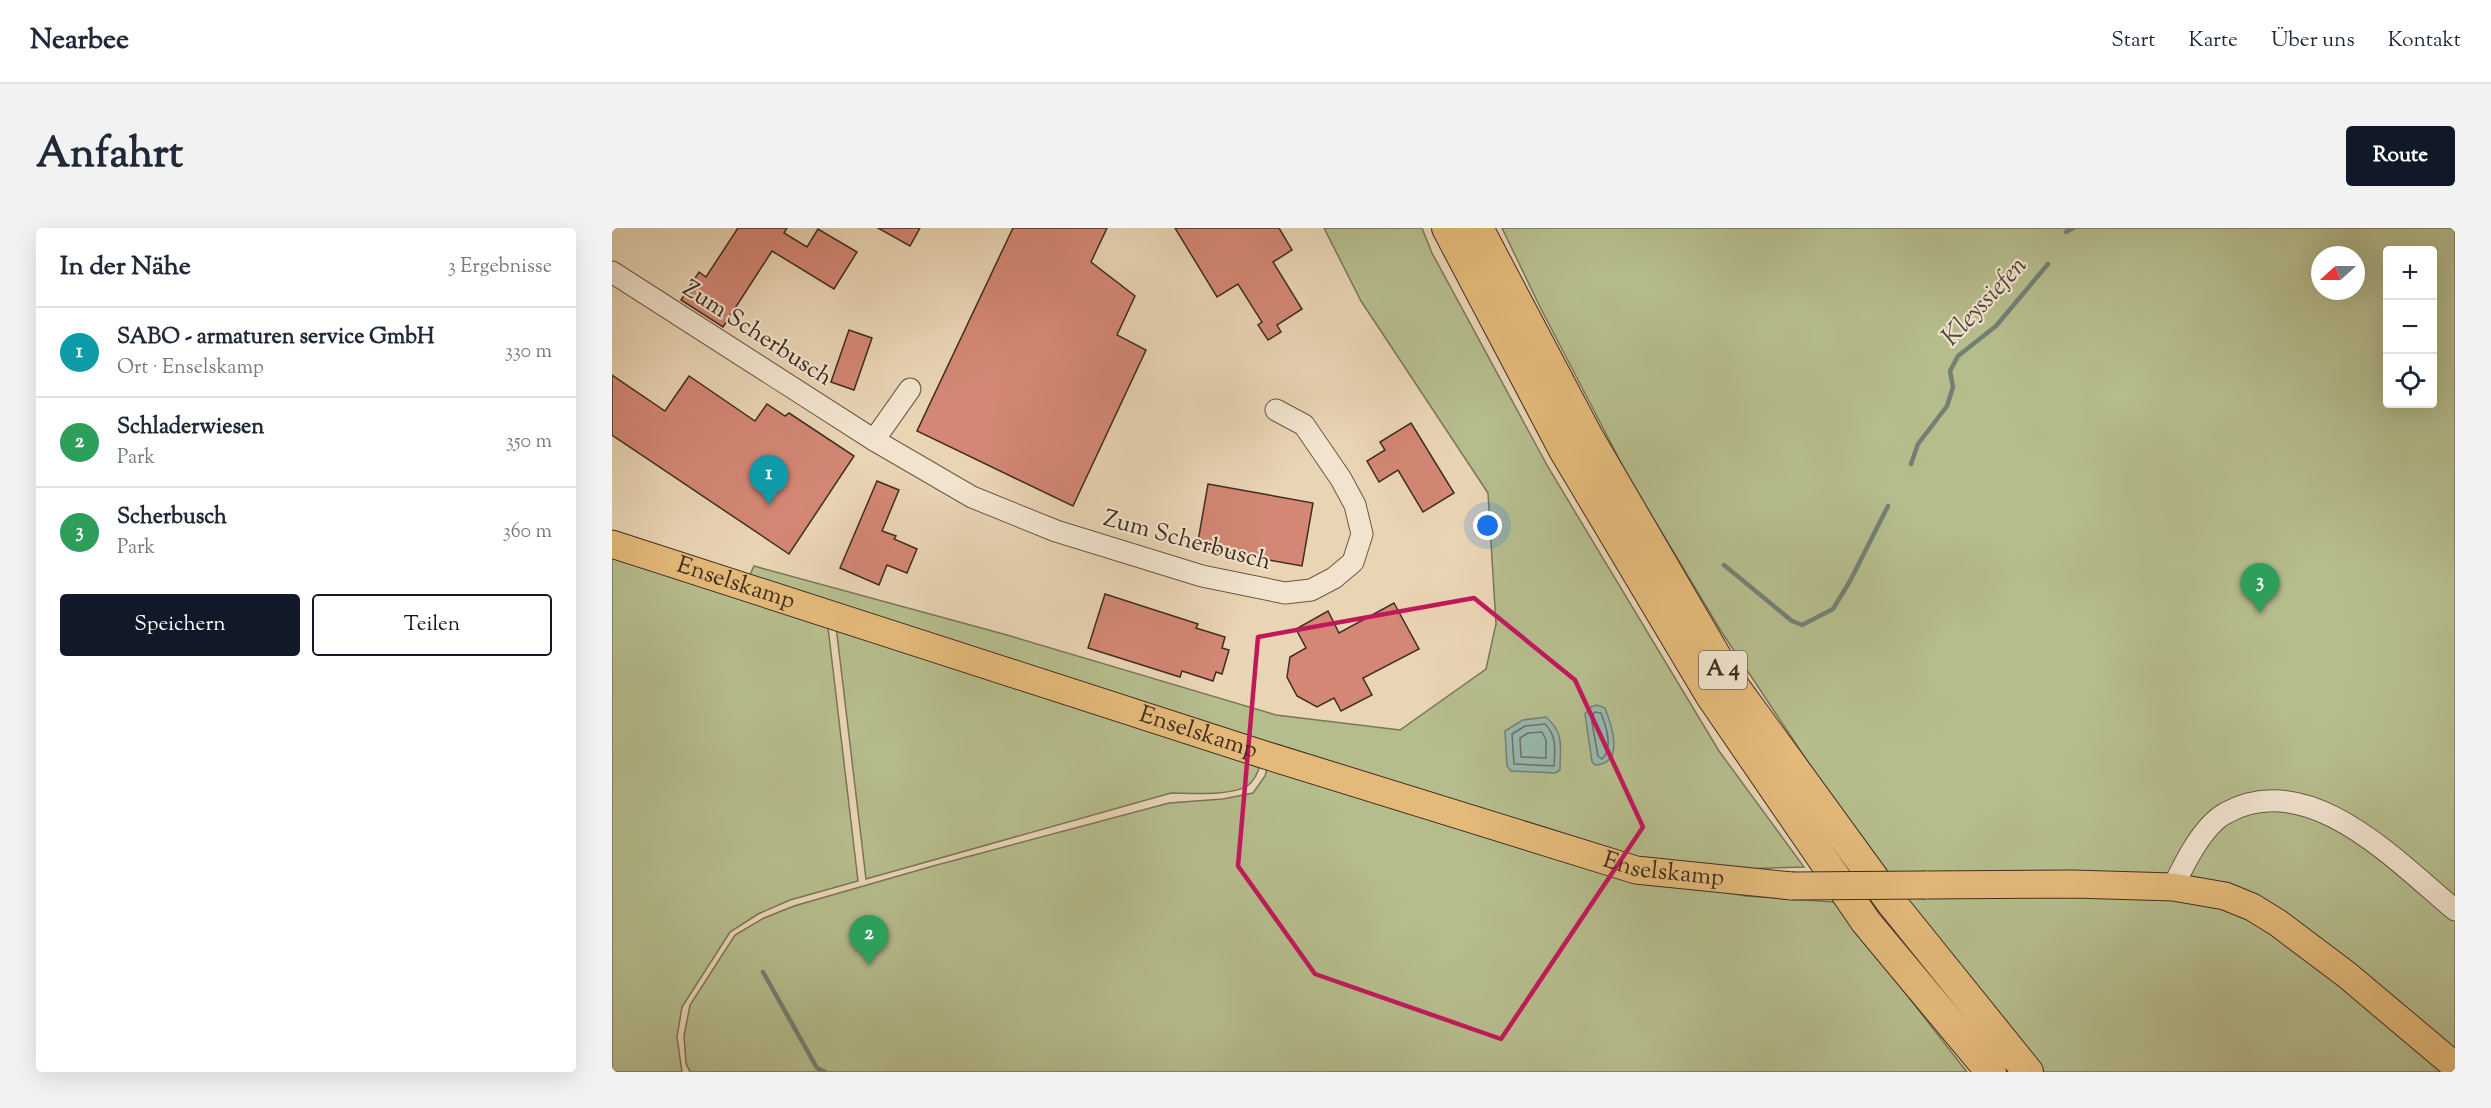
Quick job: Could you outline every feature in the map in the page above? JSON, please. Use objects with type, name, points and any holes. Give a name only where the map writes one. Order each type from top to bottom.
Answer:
[{"type":"highway","name":"A 4","points":[[1447,228],[1564,450],[1711,696],[1866,922],[1990,1072]]},
{"type":"highway","name":"A 4","points":[[1478,228],[1587,435],[1731,682],[1891,902],[2028,1072]]},
{"type":"main road","name":"Enselskamp","points":[[612,544],[1210,737],[1636,870],[1792,886],[2073,884],[2173,887],[2225,896],[2278,923],[2347,975],[2455,1066]]},
{"type":"street","name":"Zum Scherbusch","points":[[612,272],[874,440],[972,497],[1056,531],[1202,576],[1285,593],[1311,590],[1334,578],[1353,562],[1362,534],[1355,505],[1341,479],[1304,425],[1276,410]]},
{"type":"street","points":[[874,440],[910,389]]},
{"type":"street","points":[[2173,887],[2205,832],[2224,813],[2269,800],[2285,800],[2304,804],[2331,815],[2374,843],[2455,910]]},
{"type":"highlighted area","points":[[1474,598],[1575,680],[1643,827],[1501,1039],[1315,974],[1238,866],[1258,637]]},
{"type":"green space","points":[[1324,228],[1422,228],[1432,253],[1548,467],[1719,751],[1804,867],[1737,869],[1630,856],[748,579],[754,566],[1007,635],[1276,715],[1400,730],[1486,669],[1496,624],[1488,493],[1361,301]]},
{"type":"green space","points":[[1502,228],[2455,228],[2455,1072],[2040,1072],[1897,896],[1721,631],[1628,476],[1540,307]]},
{"type":"green space","points":[[612,551],[827,619],[858,881],[790,900],[758,914],[730,932],[682,1007],[677,1037],[682,1072],[612,1072]]},
{"type":"green space","points":[[836,626],[1261,761],[1259,768],[1252,781],[1240,789],[1210,793],[1171,793],[866,879]]},
{"type":"green space","points":[[1269,762],[1636,874],[1745,896],[1834,902],[1967,1072],[690,1072],[686,1063],[684,1036],[690,1005],[735,935],[764,918],[794,906],[933,866],[1169,803],[1223,799],[1253,793],[1265,776]]},
{"type":"water","points":[[1597,705],[1605,708],[1611,724],[1614,743],[1610,758],[1604,763],[1595,765],[1592,762],[1585,714],[1591,707]]},
{"type":"water","points":[[1546,717],[1559,735],[1560,770],[1555,773],[1511,771],[1507,766],[1505,731],[1523,720]]},
{"type":"building","points":[[738,228],[787,228],[784,233],[807,247],[818,229],[857,252],[834,289],[772,251],[723,327],[681,300],[699,272],[706,277]]},
{"type":"building","points":[[878,228],[920,228],[910,246]]},
{"type":"building","points":[[1013,228],[1107,228],[1091,262],[1135,296],[1117,335],[1146,350],[1073,506],[917,431]]},
{"type":"building","points":[[1175,228],[1279,228],[1292,250],[1273,262],[1302,309],[1277,325],[1281,332],[1268,340],[1258,325],[1262,322],[1238,284],[1217,297]]},
{"type":"building","points":[[849,330],[872,338],[854,390],[831,382]]},
{"type":"building","points":[[612,375],[665,411],[689,376],[755,421],[767,404],[785,416],[789,413],[854,456],[789,554],[612,435]]},
{"type":"building","points":[[1411,423],[1454,493],[1423,512],[1398,470],[1379,482],[1367,461],[1385,450],[1380,442]]},
{"type":"building","points":[[877,481],[899,490],[882,531],[896,536],[894,539],[917,549],[907,573],[887,565],[879,585],[840,568]]},
{"type":"building","points":[[1208,484],[1313,503],[1302,566],[1197,547]]},
{"type":"building","points":[[1105,594],[1198,624],[1196,628],[1225,637],[1222,648],[1229,650],[1222,674],[1216,672],[1213,681],[1182,671],[1180,677],[1088,648]]},
{"type":"building","points":[[1394,603],[1419,649],[1363,678],[1372,695],[1341,711],[1334,698],[1317,707],[1297,696],[1287,677],[1290,657],[1306,648],[1296,629],[1328,611],[1339,633]]},
{"type":"waterway","name":"Kleyssiefen","points":[[2066,232],[2073,228]]},
{"type":"waterway","name":"Kleyssiefen","points":[[1911,464],[1918,444],[1947,406],[1953,387],[1950,371],[1958,356],[1996,326],[2048,264]]},
{"type":"waterway","name":"Kleyssiefen","points":[[1724,565],[1792,621],[1802,625],[1833,609],[1850,581],[1888,506]]},
{"type":"waterway","points":[[763,972],[817,1068],[825,1072]]},
{"type":"place","name":"SABO - armaturen service GmbH","points":[[769,505]]},
{"type":"place","name":"Scherbusch","points":[[2260,613]]},
{"type":"place","name":"Schladerwiesen","points":[[869,965]]}]
